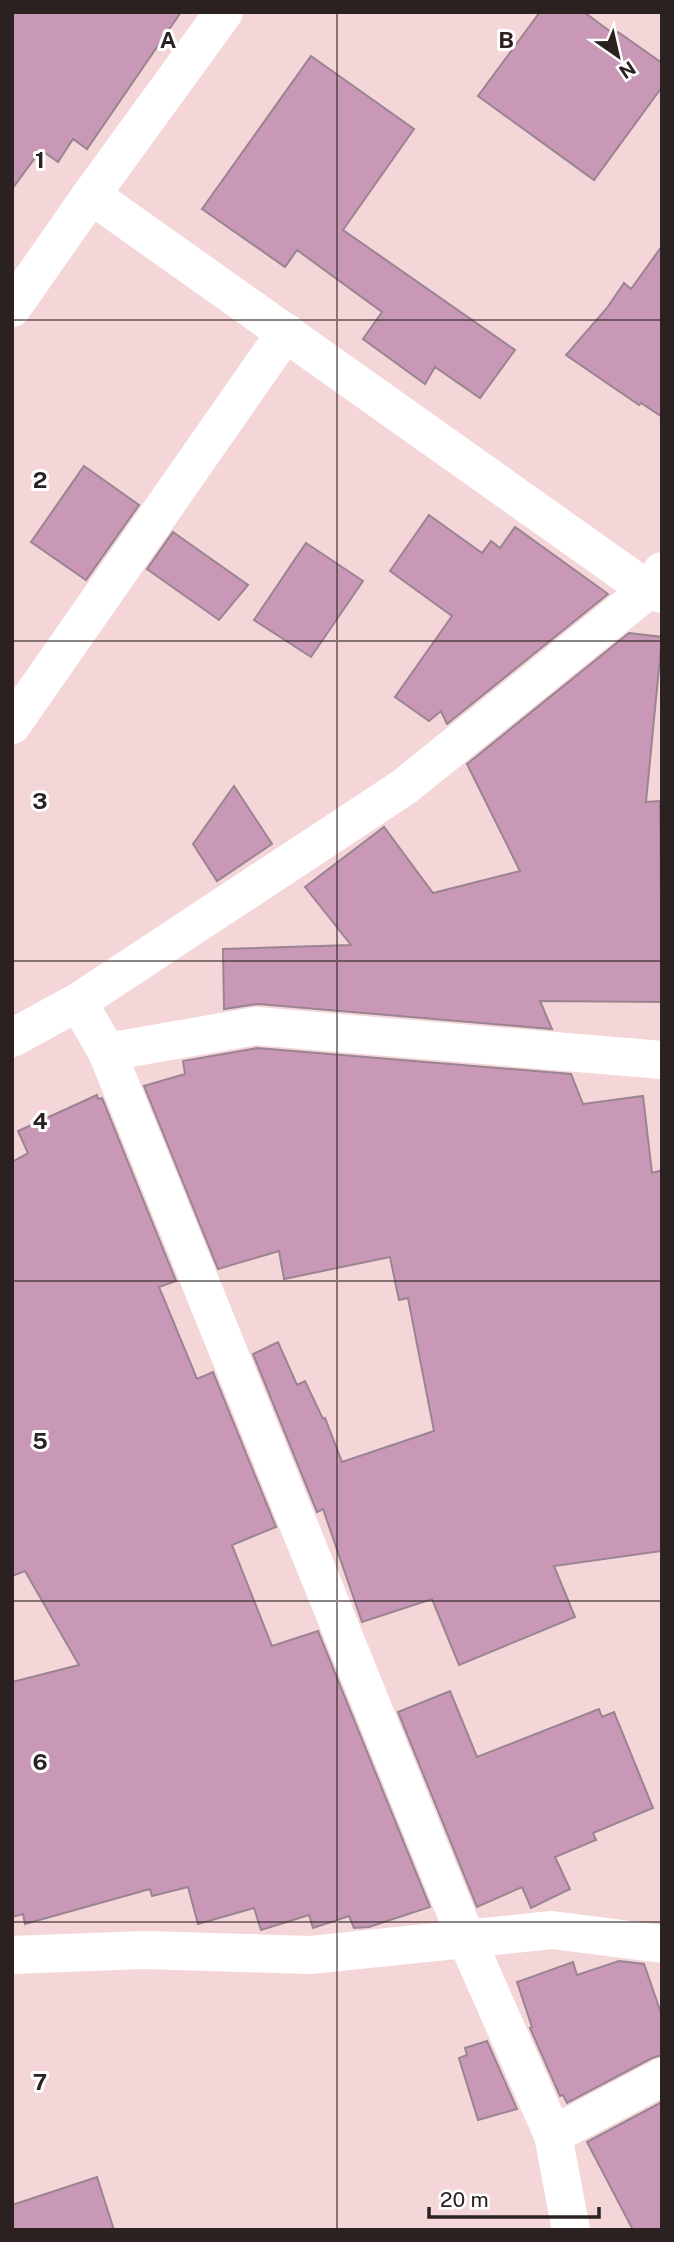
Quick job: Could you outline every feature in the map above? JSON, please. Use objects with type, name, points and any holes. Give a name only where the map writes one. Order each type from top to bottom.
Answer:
[{"type":"street","points":[[12,308],[224,12]]},
{"type":"street","points":[[12,1038],[78,1002],[404,787],[657,585],[286,332],[92,195]]},
{"type":"street","points":[[12,724],[286,332]]},
{"type":"street","points":[[78,1002],[107,1052],[466,1938],[554,2135],[571,2230]]},
{"type":"street","points":[[107,1052],[256,1026],[662,1060]]},
{"type":"street","points":[[12,1955],[144,1950],[310,1955],[552,1930],[662,1944]]},
{"type":"street","points":[[554,2135],[662,2077]]},
{"type":"building","points":[[12,12],[181,12],[87,149],[73,139],[58,162],[41,150],[12,189]]},
{"type":"building","points":[[540,12],[584,12],[615,35],[618,32],[662,63],[662,87],[594,180],[478,96]]},
{"type":"building","points":[[311,56],[414,129],[343,230],[515,350],[480,398],[435,367],[425,384],[363,339],[382,312],[297,250],[285,267],[202,209]]},
{"type":"building","points":[[662,246],[662,417],[641,403],[639,405],[566,355],[607,308],[624,283],[631,289]]},
{"type":"building","points":[[84,466],[139,505],[86,580],[31,542]]},
{"type":"building","points":[[429,515],[482,553],[491,541],[500,548],[515,527],[608,594],[447,724],[441,711],[429,721],[395,697],[452,616],[390,571]]},
{"type":"building","points":[[173,532],[248,585],[219,620],[147,569]]},
{"type":"building","points":[[306,543],[363,581],[311,657],[254,620]]},
{"type":"building","points":[[629,633],[662,637],[646,802],[660,801],[662,1002],[540,1001],[552,1029],[258,1004],[224,1009],[223,949],[351,945],[305,887],[384,827],[433,893],[520,871],[467,764]]},
{"type":"building","points":[[234,786],[272,844],[217,881],[193,844]]},
{"type":"building","points":[[257,1048],[571,1074],[583,1104],[643,1096],[652,1173],[662,1170],[662,1551],[554,1566],[575,1617],[459,1665],[432,1599],[362,1622],[323,1509],[317,1512],[253,1354],[278,1342],[297,1385],[305,1381],[323,1419],[325,1418],[342,1462],[434,1431],[408,1298],[399,1300],[390,1257],[284,1279],[279,1251],[218,1269],[144,1086],[185,1074],[183,1061]]},
{"type":"building","points":[[97,1095],[98,1099],[102,1098],[176,1281],[159,1287],[197,1379],[213,1372],[276,1527],[232,1545],[272,1646],[318,1631],[430,1907],[369,1927],[354,1928],[349,1916],[313,1928],[309,1915],[261,1930],[254,1908],[198,1924],[188,1887],[152,1896],[150,1889],[25,1924],[23,1914],[12,1917],[12,1682],[79,1665],[25,1571],[12,1576],[12,1162],[28,1153],[18,1131]]},
{"type":"building","points":[[450,1691],[477,1757],[599,1709],[602,1717],[614,1712],[653,1808],[593,1833],[596,1840],[555,1857],[570,1889],[531,1908],[522,1887],[477,1907],[398,1712]]},
{"type":"building","points":[[619,1961],[644,1964],[662,2016],[662,2055],[567,2103],[563,2095],[560,2096],[530,2028],[532,2027],[517,1982],[573,1962],[577,1975]]},
{"type":"building","points":[[487,2041],[517,2109],[478,2120],[459,2058],[467,2055],[465,2048]]},
{"type":"building","points":[[662,2102],[662,2230],[633,2230],[587,2142]]},
{"type":"building","points":[[97,2177],[114,2230],[12,2230],[12,2205]]}]
